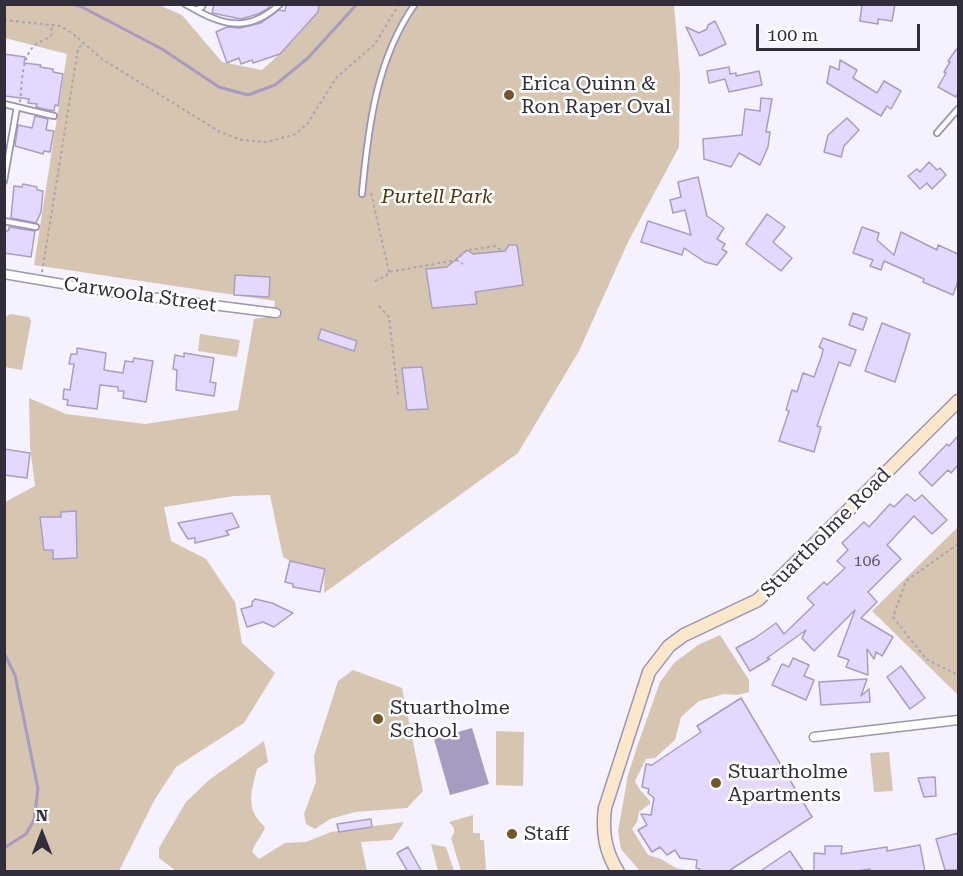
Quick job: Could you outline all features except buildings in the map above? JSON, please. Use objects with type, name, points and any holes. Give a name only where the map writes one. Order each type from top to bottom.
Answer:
[{"type":"main road","name":"Stuartholme Road","points":[[618,872],[606,845],[603,828],[604,808],[649,672],[658,658],[684,635],[758,600],[958,402]]},
{"type":"street","name":"Carwoola Street","points":[[4,274],[110,292],[276,313]]},
{"type":"street","points":[[814,737],[958,720]]},
{"type":"lane","points":[[185,4],[209,17],[229,23],[251,23],[267,16],[280,4]]},
{"type":"lane","points":[[196,10],[203,4]]},
{"type":"lane","points":[[362,194],[369,123],[384,69],[396,39],[415,4]]},
{"type":"lane","points":[[4,104],[54,116]]},
{"type":"lane","points":[[4,181],[18,107]]},
{"type":"lane","points":[[937,133],[958,110]]},
{"type":"lane","points":[[4,221],[36,227]]},
{"type":"path","points":[[4,20],[60,26],[102,59],[220,132],[242,140],[267,142],[296,134],[308,123],[336,78],[375,44],[399,4]]},
{"type":"path","points":[[18,107],[28,55],[34,46],[50,37],[51,25]]},
{"type":"path","points":[[41,280],[78,50],[83,43]]},
{"type":"path","points":[[371,192],[389,272]]},
{"type":"path","points":[[375,282],[389,272],[456,260],[467,250],[496,246],[502,251]]},
{"type":"path","points":[[456,260],[463,264]]},
{"type":"path","points":[[379,306],[389,317],[398,395]]},
{"type":"path","points":[[958,544],[906,581],[893,617],[926,659],[958,677]]},
{"type":"green space","name":"Purtell Park","points":[[5,5],[159,5],[182,15],[222,62],[262,70],[304,29],[317,12],[319,5],[674,5],[680,76],[679,147],[628,242],[579,351],[518,453],[324,593],[325,569],[290,561],[283,557],[270,495],[234,496],[164,507],[171,541],[206,559],[235,602],[242,643],[275,673],[244,723],[176,767],[155,799],[119,871],[5,871],[5,502],[35,486],[30,447],[29,398],[66,414],[145,424],[238,410],[254,319],[273,316],[275,301],[34,265],[67,54],[5,38]]},
{"type":"green space","points":[[10,314],[29,317],[31,321],[22,370],[5,367],[6,317]]},
{"type":"green space","points":[[200,334],[240,340],[237,357],[198,351]]},
{"type":"green space","points":[[958,527],[958,695],[872,611]]},
{"type":"green space","points":[[720,635],[749,680],[749,692],[737,695],[724,694],[699,701],[681,717],[675,740],[655,758],[646,759],[635,781],[651,803],[639,812],[637,822],[632,829],[648,855],[661,859],[676,868],[692,871],[640,871],[621,849],[618,831],[628,775],[638,744],[660,682],[674,663],[698,645]]},
{"type":"green space","points":[[353,670],[402,688],[423,791],[407,808],[355,812],[330,819],[315,829],[306,824],[304,814],[316,782],[314,756],[338,681]]},
{"type":"green space","points":[[496,731],[524,732],[523,786],[496,785]]},
{"type":"green space","points":[[264,741],[268,762],[257,769],[251,800],[254,814],[265,827],[252,852],[259,859],[285,843],[306,842],[331,832],[404,822],[392,840],[361,842],[367,871],[176,871],[159,858],[159,848],[186,802],[209,780]]},
{"type":"green space","points":[[889,752],[893,791],[874,792],[870,753]]},
{"type":"green space","points":[[473,815],[473,833],[480,833],[480,840],[484,840],[486,871],[461,871],[451,838],[454,828],[449,822]]},
{"type":"green space","points":[[431,844],[446,847],[454,871],[438,871]]},
{"type":"shaded area","points":[[472,728],[489,784],[450,795],[434,739]]},
{"type":"waterway","points":[[71,4],[80,6],[162,49],[219,87],[248,95],[275,85],[308,58],[357,4]]},
{"type":"waterway","points":[[4,653],[15,675],[38,789],[34,820],[26,834],[4,848]]},
{"type":"place","name":"Erica Quinn & Ron Raper Oval","points":[[509,95]]},
{"type":"place","name":"Stuartholme School","points":[[378,719]]},
{"type":"place","name":"Stuartholme Apartments","points":[[716,783]]},
{"type":"place","name":"Staff","points":[[512,834]]}]
